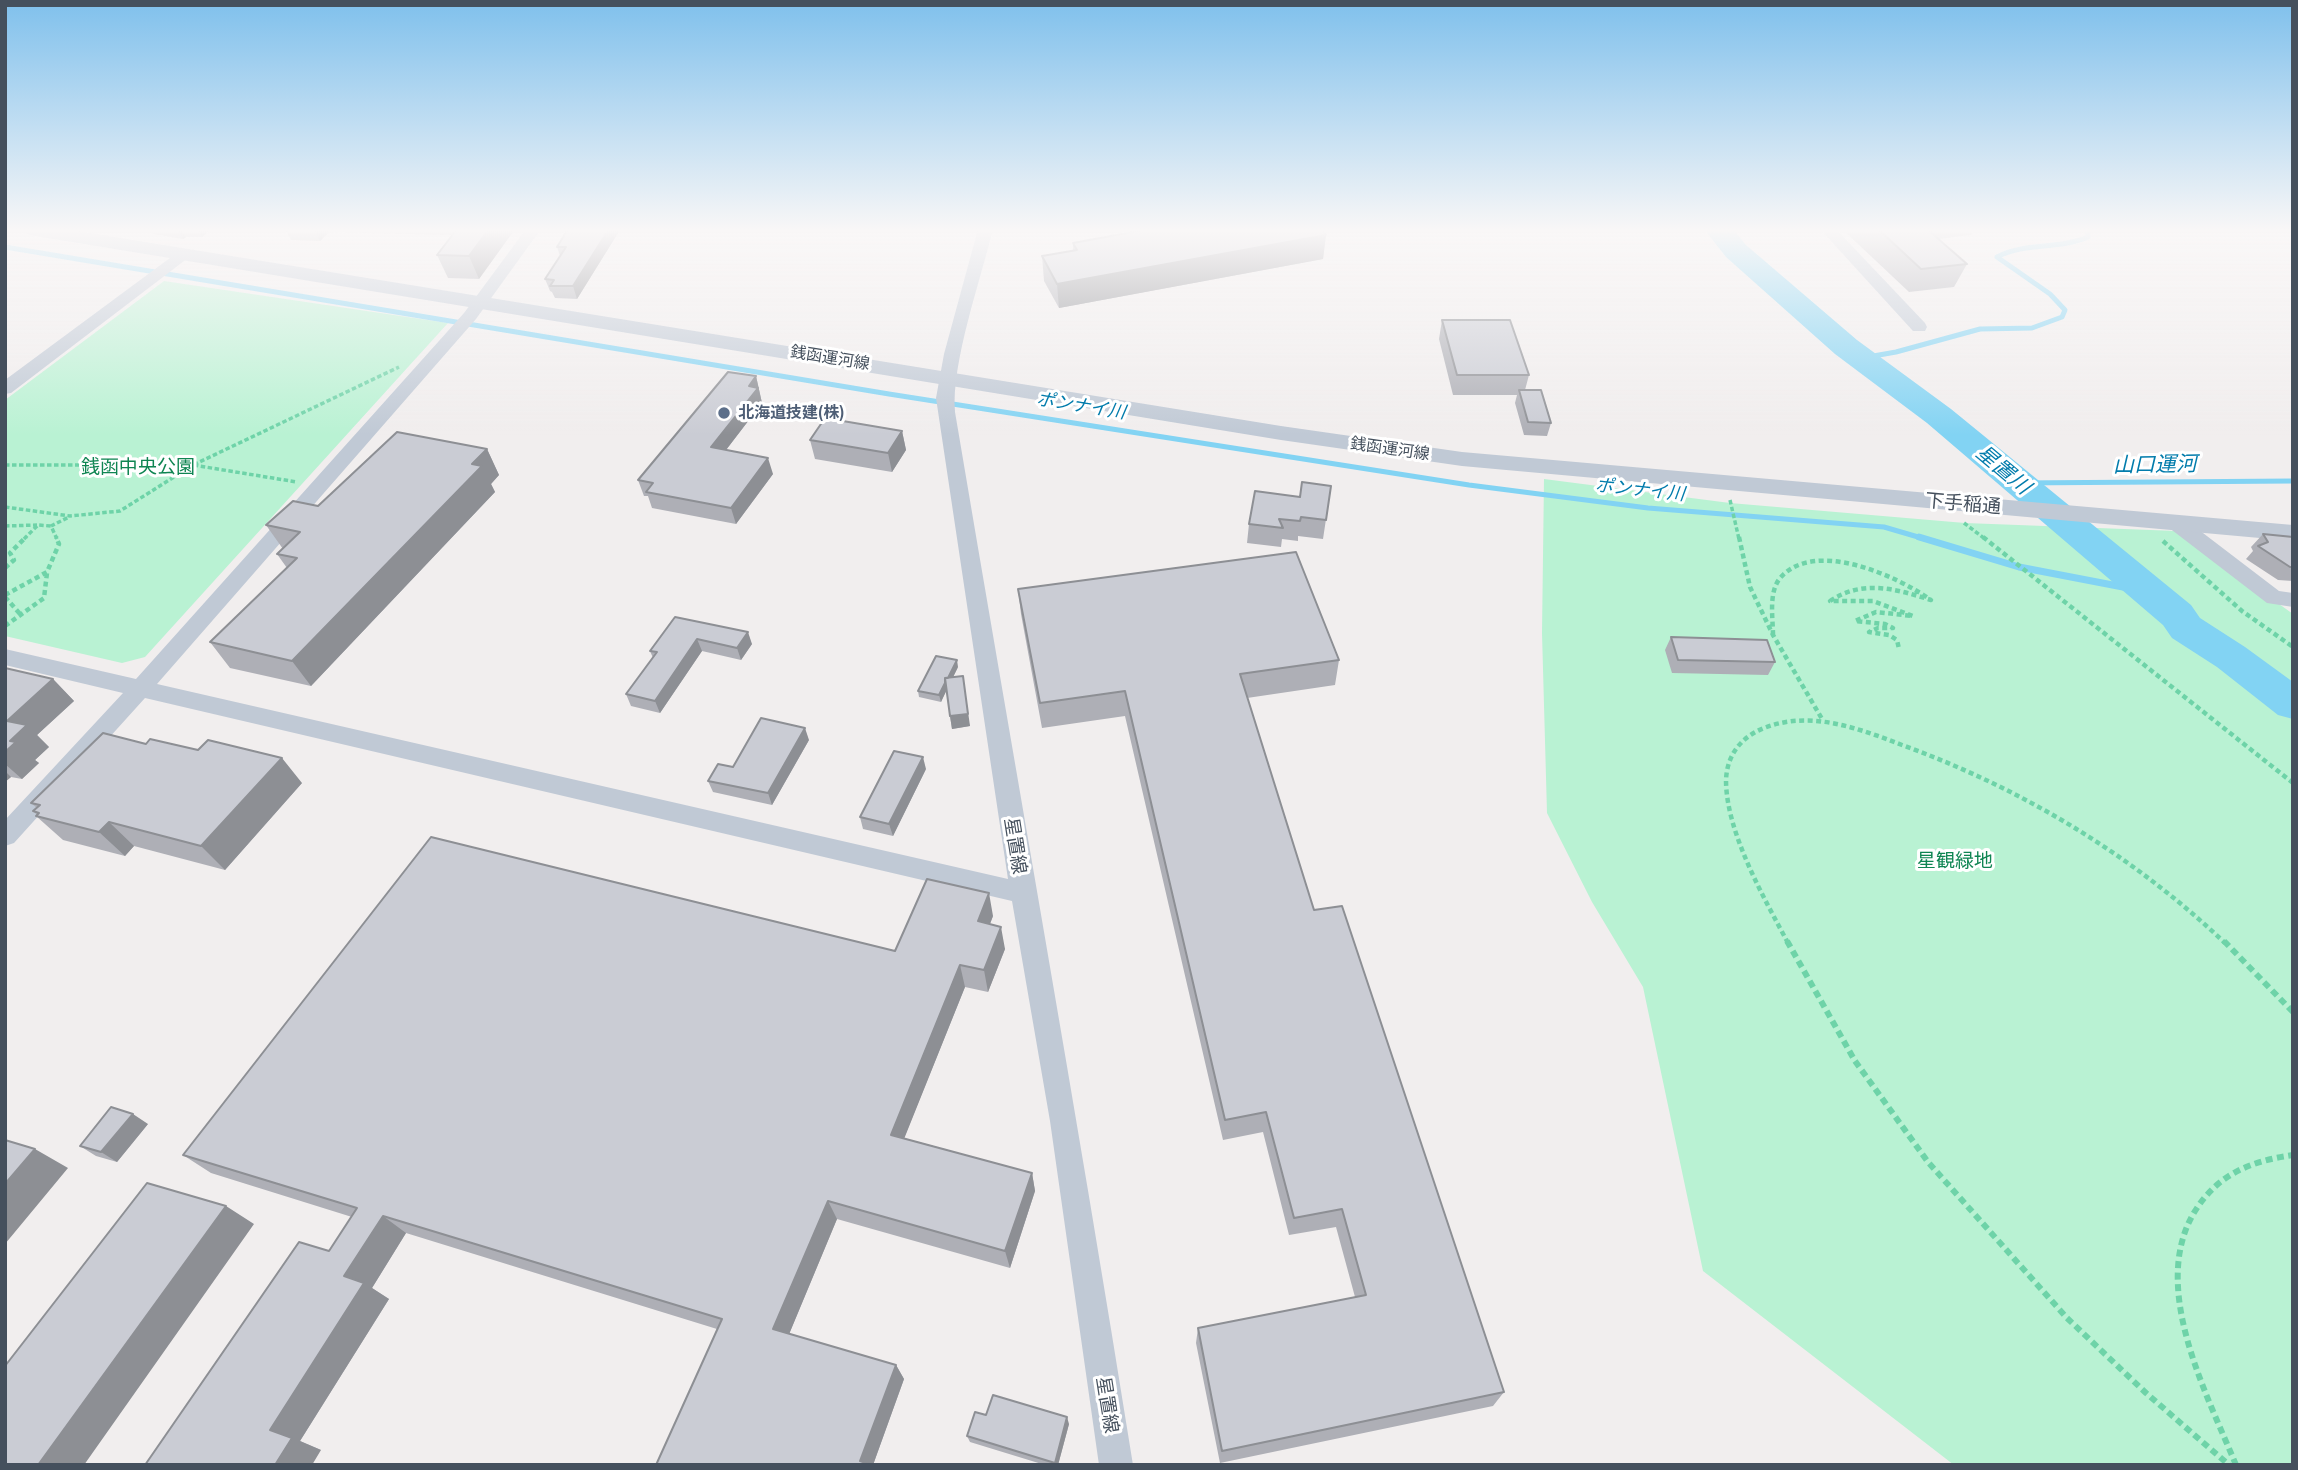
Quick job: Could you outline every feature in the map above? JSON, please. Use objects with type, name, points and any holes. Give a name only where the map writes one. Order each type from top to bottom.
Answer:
[{"type":"street","points":[[5,389],[127,298]]},
{"type":"street","name":"銭函運河線","points":[[435,298],[480,304],[947,396],[1268,431],[1462,460],[1633,476]]},
{"type":"street","points":[[5,836],[141,688],[485,298]]},
{"type":"street","name":"星置線","points":[[968,298],[953,354],[947,396],[1023,893],[1064,1121],[1116,1465]]},
{"type":"street","points":[[1891,298],[1919,327]]},
{"type":"street","name":"下手稲通","points":[[1633,476],[1960,511],[2125,518],[2167,530],[2293,533]]},
{"type":"street","points":[[2167,530],[2274,598],[2293,600]]},
{"type":"street","points":[[5,657],[1023,893]]},
{"type":"path","points":[[5,507],[70,516],[120,512],[193,465],[404,365]]},
{"type":"path","points":[[5,465],[193,465],[301,482]]},
{"type":"path","points":[[1731,506],[1750,587],[1773,635],[1822,720]]},
{"type":"path","points":[[1960,511],[2010,557],[2293,783]]},
{"type":"path","points":[[5,526],[51,526],[70,516]]},
{"type":"path","points":[[5,568],[14,560],[7,554],[38,525]]},
{"type":"path","points":[[5,626],[44,598],[47,572],[59,544],[51,526]]},
{"type":"path","points":[[2167,530],[2242,611],[2293,647]]},
{"type":"path","points":[[1773,635],[1773,600],[1780,578],[1798,565],[1822,562],[1849,564],[1898,579],[1931,600],[1894,589],[1873,587],[1840,593],[1830,601],[1864,598],[1898,607],[1913,616],[1894,611],[1876,611],[1864,614],[1855,621],[1885,624],[1892,628],[1878,628],[1869,632],[1889,635],[1897,640],[1899,649]]},
{"type":"path","points":[[21,615],[5,596],[47,572]]},
{"type":"path","points":[[2229,1465],[2143,1393],[2064,1315],[1911,1142],[1841,1038],[1808,983],[1754,878],[1729,802],[1726,771],[1735,748],[1754,730],[1783,722],[1822,720],[1930,753],[1997,782],[2060,817],[2142,873],[2216,934],[2293,1012]]},
{"type":"path","points":[[2236,1465],[2192,1352],[2180,1311],[2178,1248],[2196,1206],[2222,1177],[2261,1159],[2293,1155]]},
{"type":"green space","name":"銭函中央公園","points":[[142,298],[276,298],[448,323],[145,657],[122,663],[5,636],[5,400]]},
{"type":"green space","name":"星観緑地","points":[[1544,479],[1730,503],[1965,523],[2177,531],[2293,614],[2293,1465],[1954,1465],[1703,1271],[1643,987],[1592,902],[1547,813],[1542,633]]},
{"type":"building","points":[[1442,320],[1510,320],[1529,375],[1457,375]]},
{"type":"building","points":[[728,372],[756,376],[749,386],[758,388],[711,447],[768,458],[731,508],[646,492],[653,483],[638,480]]},
{"type":"building","points":[[1519,390],[1541,390],[1551,423],[1528,422]]},
{"type":"building","points":[[825,418],[902,431],[888,453],[810,440]]},
{"type":"building","points":[[397,432],[487,449],[472,464],[482,466],[292,661],[210,642],[297,558],[277,554],[300,532],[266,525],[293,501],[318,506]]},
{"type":"building","points":[[1302,482],[1331,486],[1326,520],[1301,517],[1300,521],[1279,519],[1283,528],[1249,524],[1255,491],[1300,497]]},
{"type":"building","points":[[2263,534],[2293,537],[2293,567],[2258,546],[2268,542]]},
{"type":"building","points":[[1296,552],[1339,660],[1240,674],[1314,910],[1342,906],[1504,1392],[1222,1451],[1198,1328],[1366,1295],[1342,1209],[1294,1218],[1266,1112],[1225,1120],[1125,691],[1040,703],[1018,589]]},
{"type":"building","points":[[675,617],[748,632],[737,648],[697,639],[655,701],[626,694],[657,652],[650,651]]},
{"type":"building","points":[[1671,637],[1767,640],[1775,662],[1678,660]]},
{"type":"building","points":[[936,656],[957,660],[948,678],[945,678],[939,695],[918,691]]},
{"type":"building","points":[[5,668],[53,679],[7,721],[27,725],[10,741],[16,742],[5,752]]},
{"type":"building","points":[[963,676],[968,714],[950,716],[945,678]]},
{"type":"building","points":[[761,718],[805,728],[768,793],[708,781],[718,764],[733,767]]},
{"type":"building","points":[[103,733],[146,744],[150,739],[198,750],[208,740],[282,758],[201,846],[109,822],[99,832],[36,816],[39,813],[33,811],[40,805],[31,803]]},
{"type":"building","points":[[894,751],[923,757],[889,824],[860,817]]},
{"type":"building","points":[[431,837],[895,951],[927,879],[989,893],[978,921],[1001,927],[984,970],[960,965],[891,1135],[1032,1173],[1005,1251],[828,1201],[773,1329],[896,1365],[860,1461],[872,1465],[656,1465],[722,1319],[383,1216],[344,1276],[364,1283],[270,1430],[292,1438],[275,1465],[145,1465],[299,1242],[329,1251],[357,1208],[183,1155]]},
{"type":"building","points":[[111,1107],[133,1114],[101,1152],[80,1146]]},
{"type":"building","points":[[5,1140],[35,1149],[5,1184]]},
{"type":"building","points":[[147,1183],[226,1206],[38,1465],[5,1465],[5,1366]]},
{"type":"building","points":[[993,1395],[1067,1417],[1055,1463],[967,1436],[975,1412],[986,1415]]},
{"type":"waterway","name":"ポンナイ川","points":[[309,298],[889,394],[1469,485],[1648,508],[1884,527],[1925,539]]},
{"type":"waterway","name":"星置川","points":[[1789,298],[1846,347],[1939,416],[2177,615],[2186,628],[2231,657],[2293,704]]},
{"type":"waterway","points":[[1862,358],[1896,352],[1980,329],[2032,328],[2062,317],[2065,310],[2053,298]]},
{"type":"waterway","name":"山口運河","points":[[2018,483],[2293,481]]},
{"type":"waterway","name":"ポンナイ川","points":[[1919,537],[2019,567],[2149,592]]},
{"type":"place","name":"北海道技建(株)","points":[[724,413]]}]
